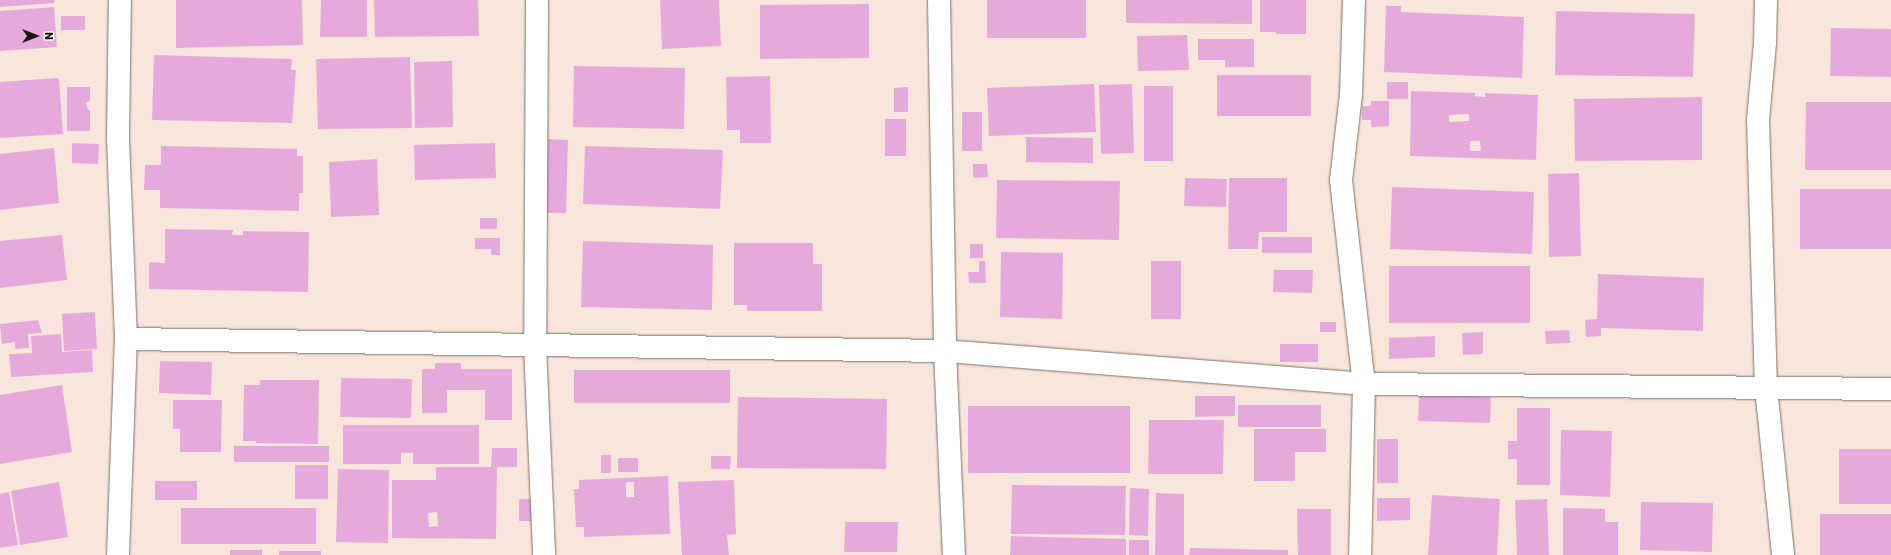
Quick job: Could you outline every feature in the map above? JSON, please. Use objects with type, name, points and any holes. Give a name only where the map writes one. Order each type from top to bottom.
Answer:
[{"type":"street","points":[[118,555],[126,339],[118,136],[120,0]]},
{"type":"street","points":[[537,0],[535,346],[544,555]]},
{"type":"street","points":[[939,0],[945,351],[954,555]]},
{"type":"street","points":[[1354,0],[1351,94],[1341,180],[1364,384],[1360,555]]},
{"type":"street","points":[[1766,0],[1765,43],[1758,120],[1766,387],[1783,555]]},
{"type":"street","points":[[126,339],[945,351],[1364,384],[1891,389]]},
{"type":"building","points":[[0,0],[54,0],[55,3],[0,7]]},
{"type":"building","points":[[176,0],[302,0],[303,45],[176,48]]},
{"type":"building","points":[[321,0],[367,0],[367,37],[320,37]]},
{"type":"building","points":[[374,0],[478,0],[479,36],[375,37]]},
{"type":"building","points":[[660,0],[719,0],[721,46],[662,49]]},
{"type":"building","points":[[987,0],[1086,0],[1086,38],[987,38]]},
{"type":"building","points":[[1126,0],[1252,0],[1252,24],[1126,23]]},
{"type":"building","points":[[1260,0],[1306,0],[1306,34],[1276,34],[1276,32],[1260,32]]},
{"type":"building","points":[[869,4],[869,58],[760,59],[760,5]]},
{"type":"building","points":[[1386,6],[1401,6],[1401,12],[1524,17],[1522,78],[1384,72]]},
{"type":"building","points":[[54,7],[57,47],[0,51],[0,11]]},
{"type":"building","points":[[1556,11],[1695,14],[1693,77],[1555,75]]},
{"type":"building","points":[[61,16],[85,16],[85,30],[61,30]]},
{"type":"building","points":[[1831,28],[1891,29],[1891,77],[1830,76]]},
{"type":"building","points":[[1187,35],[1189,70],[1138,71],[1137,36]]},
{"type":"building","points":[[1198,39],[1254,39],[1254,67],[1225,67],[1225,60],[1198,60]]},
{"type":"building","points":[[154,55],[292,59],[291,70],[296,70],[292,123],[152,120]]},
{"type":"building","points":[[410,57],[412,128],[318,129],[316,59]]},
{"type":"building","points":[[452,61],[453,127],[415,128],[414,62]]},
{"type":"building","points":[[574,66],[685,68],[684,129],[573,127]]},
{"type":"building","points":[[1217,75],[1311,75],[1311,116],[1217,116]]},
{"type":"building","points":[[770,76],[771,143],[740,143],[740,130],[727,130],[726,77]]},
{"type":"building","points":[[59,78],[63,134],[0,138],[0,82]]},
{"type":"building","points":[[1387,82],[1408,82],[1408,99],[1387,99]]},
{"type":"building","points":[[1094,84],[1096,132],[989,136],[987,88]]},
{"type":"building","points":[[1132,84],[1134,153],[1101,154],[1099,85]]},
{"type":"building","points":[[1144,86],[1173,86],[1173,161],[1144,161]]},
{"type":"building","points":[[67,87],[90,87],[90,100],[86,103],[88,110],[90,110],[90,131],[67,131]]},
{"type":"building","points":[[908,87],[908,112],[894,112],[894,88]]},
{"type":"building","points":[[1411,91],[1475,93],[1475,96],[1485,97],[1485,93],[1538,95],[1536,160],[1410,156]],"holes":[[[1469,114],[1469,121],[1449,122],[1449,115]],[[1470,141],[1480,141],[1481,151],[1470,151]]]},
{"type":"building","points":[[1702,97],[1702,160],[1575,161],[1574,99]]},
{"type":"building","points":[[1371,101],[1389,101],[1389,126],[1371,127],[1371,120],[1362,120],[1362,106],[1371,106]]},
{"type":"building","points":[[1806,102],[1891,102],[1891,170],[1805,170]]},
{"type":"building","points":[[962,112],[982,112],[982,151],[962,151]]},
{"type":"building","points":[[885,119],[906,119],[906,156],[885,156]]},
{"type":"building","points":[[1026,137],[1093,138],[1093,163],[1026,162]]},
{"type":"building","points":[[548,139],[568,140],[566,213],[546,213]]},
{"type":"building","points":[[72,143],[99,144],[98,164],[72,163]]},
{"type":"building","points":[[495,143],[496,178],[415,180],[414,145]]},
{"type":"building","points":[[161,146],[297,149],[297,156],[303,156],[303,193],[299,193],[299,211],[160,208],[160,190],[144,190],[145,165],[161,165]]},
{"type":"building","points":[[585,146],[723,150],[720,209],[583,204]]},
{"type":"building","points":[[54,148],[59,203],[0,210],[0,154]]},
{"type":"building","points":[[377,159],[379,215],[331,217],[329,162]]},
{"type":"building","points":[[973,164],[987,164],[988,177],[973,178]]},
{"type":"building","points":[[1579,173],[1581,256],[1549,257],[1548,174]]},
{"type":"building","points":[[1185,178],[1227,179],[1226,207],[1184,206]]},
{"type":"building","points":[[1229,178],[1287,178],[1287,232],[1259,232],[1258,249],[1228,249]]},
{"type":"building","points":[[997,180],[1120,181],[1119,240],[996,238]]},
{"type":"building","points":[[1392,187],[1534,192],[1532,254],[1390,249]]},
{"type":"building","points":[[1800,189],[1891,189],[1891,249],[1800,249]]},
{"type":"building","points":[[480,218],[497,218],[497,229],[480,229]]},
{"type":"building","points":[[165,229],[233,230],[232,235],[243,235],[243,231],[309,232],[308,292],[149,289],[149,262],[165,263]]},
{"type":"building","points":[[62,235],[67,280],[0,288],[0,241]]},
{"type":"building","points":[[1262,237],[1312,237],[1312,253],[1262,253]]},
{"type":"building","points":[[475,238],[500,238],[500,255],[491,255],[491,249],[475,249]]},
{"type":"building","points":[[583,241],[713,245],[712,310],[581,307]]},
{"type":"building","points":[[734,243],[813,243],[813,264],[822,264],[822,311],[747,311],[747,305],[734,305]]},
{"type":"building","points":[[970,244],[983,244],[983,258],[970,258]]},
{"type":"building","points":[[1001,252],[1063,253],[1062,319],[1000,317]]},
{"type":"building","points":[[979,261],[985,261],[986,283],[969,283],[968,272],[979,272]]},
{"type":"building","points":[[1151,261],[1181,261],[1181,319],[1151,319]]},
{"type":"building","points":[[1389,266],[1530,266],[1530,323],[1389,323]]},
{"type":"building","points":[[1274,270],[1313,270],[1312,293],[1273,292]]},
{"type":"building","points":[[1598,274],[1704,278],[1703,331],[1601,328],[1601,336],[1586,337],[1585,320],[1597,319]]},
{"type":"building","points":[[95,312],[97,349],[64,351],[62,314]]},
{"type":"building","points":[[38,320],[42,333],[28,334],[29,348],[15,349],[15,342],[2,344],[0,324]]},
{"type":"building","points":[[1320,322],[1336,322],[1336,332],[1320,332]]},
{"type":"building","points":[[1569,330],[1570,343],[1546,344],[1545,331]]},
{"type":"building","points":[[1483,332],[1483,354],[1463,355],[1462,333]]},
{"type":"building","points":[[61,334],[62,352],[92,350],[93,372],[11,377],[9,354],[32,353],[31,336]]},
{"type":"building","points":[[1435,336],[1435,357],[1389,359],[1389,338]]},
{"type":"building","points":[[1280,344],[1318,344],[1318,362],[1280,362]]},
{"type":"building","points":[[160,361],[212,362],[211,395],[159,393]]},
{"type":"building","points":[[435,363],[461,363],[461,369],[512,369],[512,420],[485,420],[485,390],[447,390],[447,413],[422,413],[422,369],[435,369]]},
{"type":"building","points":[[574,370],[730,370],[730,403],[574,403]]},
{"type":"building","points":[[341,378],[412,379],[411,418],[340,417]]},
{"type":"building","points":[[260,380],[319,380],[318,444],[256,443],[256,441],[243,441],[244,385],[260,385]]},
{"type":"building","points":[[62,385],[72,452],[0,464],[0,395]]},
{"type":"building","points":[[1419,395],[1491,397],[1490,423],[1418,421]]},
{"type":"building","points":[[1195,396],[1235,396],[1235,416],[1195,417]]},
{"type":"building","points":[[738,397],[887,399],[886,469],[737,468]]},
{"type":"building","points":[[173,400],[222,400],[221,452],[180,452],[180,429],[173,429]]},
{"type":"building","points":[[1238,405],[1321,405],[1321,427],[1238,427]]},
{"type":"building","points":[[968,406],[1130,406],[1130,473],[968,473]]},
{"type":"building","points":[[1517,408],[1550,408],[1550,485],[1517,485],[1517,459],[1508,459],[1508,441],[1517,441]]},
{"type":"building","points":[[1149,420],[1224,420],[1223,474],[1148,474]]},
{"type":"building","points":[[343,425],[479,425],[479,464],[413,464],[413,453],[401,453],[401,464],[343,464]]},
{"type":"building","points":[[1254,429],[1326,429],[1326,452],[1295,452],[1295,481],[1254,481]]},
{"type":"building","points":[[1561,430],[1612,431],[1610,497],[1560,495]]},
{"type":"building","points":[[1377,439],[1398,439],[1398,483],[1377,483]]},
{"type":"building","points":[[234,446],[329,446],[329,462],[234,462]]},
{"type":"building","points":[[492,448],[517,448],[517,467],[497,467],[496,539],[392,538],[392,480],[436,480],[436,467],[491,467]],"holes":[[[437,512],[438,526],[429,527],[428,513]]]},
{"type":"building","points":[[1839,449],[1891,449],[1891,504],[1839,504]]},
{"type":"building","points":[[601,455],[611,455],[611,473],[601,473]]},
{"type":"building","points":[[711,456],[731,456],[730,469],[711,469]]},
{"type":"building","points":[[618,458],[638,458],[638,472],[618,472]]},
{"type":"building","points":[[295,465],[328,465],[328,499],[295,499]]},
{"type":"building","points":[[338,469],[389,470],[388,543],[336,542]]},
{"type":"building","points":[[668,476],[670,534],[584,537],[584,527],[576,527],[574,489],[579,489],[579,480]],"holes":[[[626,482],[634,482],[634,497],[626,497]]]},
{"type":"building","points":[[734,480],[736,534],[727,535],[729,555],[682,555],[678,482]]},
{"type":"building","points":[[155,481],[197,481],[197,500],[155,500]]},
{"type":"building","points":[[59,482],[68,537],[20,545],[11,491]]},
{"type":"building","points":[[1012,485],[1126,486],[1125,535],[1011,534]]},
{"type":"building","points":[[1130,488],[1149,489],[1148,536],[1129,535]]},
{"type":"building","points":[[9,492],[18,545],[0,548],[0,494]]},
{"type":"building","points":[[1156,493],[1184,494],[1184,555],[1155,555]]},
{"type":"building","points":[[1432,495],[1500,499],[1497,555],[1428,555]]},
{"type":"building","points":[[1377,498],[1410,498],[1410,520],[1377,521]]},
{"type":"building","points":[[519,499],[532,499],[531,521],[519,521]]},
{"type":"building","points":[[1547,499],[1549,555],[1517,555],[1515,500]]},
{"type":"building","points":[[1641,502],[1713,503],[1712,552],[1640,550]]},
{"type":"building","points":[[181,508],[316,508],[316,544],[181,544]]},
{"type":"building","points":[[1563,508],[1605,509],[1605,522],[1618,522],[1618,555],[1563,555]]},
{"type":"building","points":[[1297,509],[1331,509],[1331,555],[1298,555]]},
{"type":"building","points":[[1820,514],[1891,514],[1891,555],[1820,555]]},
{"type":"building","points":[[845,522],[898,522],[897,552],[844,552]]},
{"type":"building","points":[[1011,536],[1126,539],[1126,555],[1010,555]]},
{"type":"building","points":[[1129,540],[1149,540],[1149,555],[1129,555]]},
{"type":"building","points":[[1190,548],[1288,550],[1288,555],[1189,555]]},
{"type":"building","points":[[230,550],[262,550],[262,555],[230,555]]},
{"type":"building","points":[[279,551],[321,551],[321,555],[279,555]]}]
